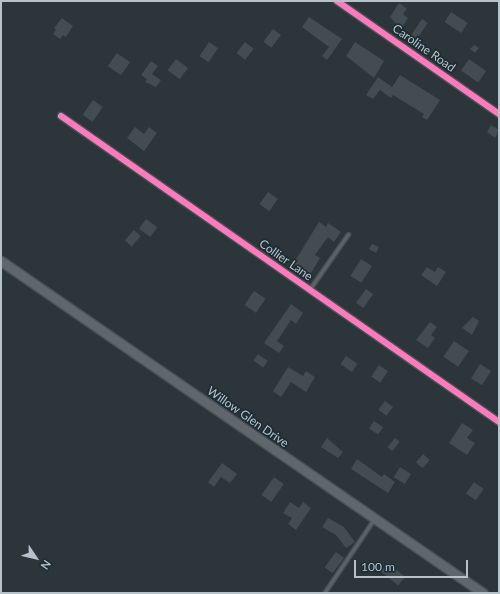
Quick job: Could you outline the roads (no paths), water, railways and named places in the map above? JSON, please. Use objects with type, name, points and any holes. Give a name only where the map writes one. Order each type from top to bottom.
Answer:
[{"type":"main road","name":"Willow Glen Drive","points":[[1,260],[483,593]]},
{"type":"street","name":"Caroline Road","points":[[337,1],[499,114]]},
{"type":"street","name":"Collier Lane","points":[[61,116],[499,422]]},
{"type":"lane","points":[[309,290],[348,234]]},
{"type":"lane","points":[[324,593],[374,519]]}]
